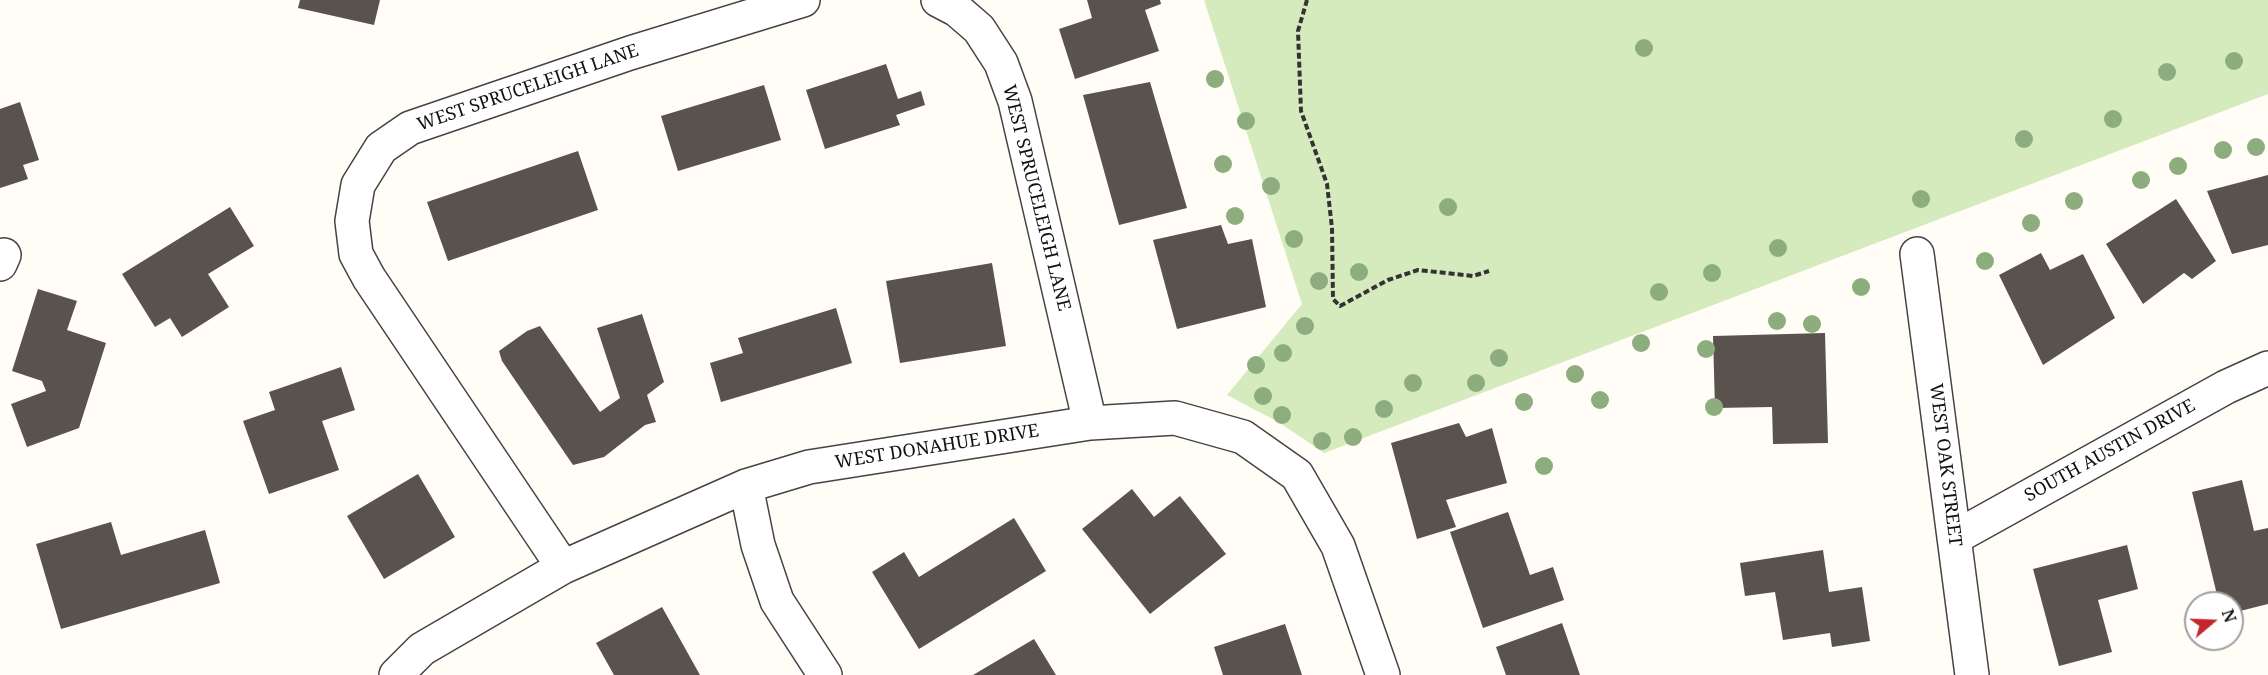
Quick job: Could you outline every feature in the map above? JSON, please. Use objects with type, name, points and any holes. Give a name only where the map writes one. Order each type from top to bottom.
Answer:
[{"type":"street","name":"WEST SPRUCELEIGH LANE","points":[[563,567],[369,278],[356,254],[352,221],[358,185],[381,148],[410,128],[630,53],[803,0]]},
{"type":"street","name":"WEST SPRUCELEIGH LANE","points":[[938,0],[957,10],[979,29],[1001,63],[1015,101],[1090,423]]},
{"type":"street","name":"WEST OAK STREET","points":[[1917,254],[1972,675]]},
{"type":"street","name":"SOUTH AUSTIN DRIVE","points":[[1954,537],[2226,387],[2268,368]]},
{"type":"street","name":"WEST DONAHUE DRIVE","points":[[396,675],[422,649],[563,567],[746,486],[808,467],[1090,423],[1175,418],[1243,437],[1297,475],[1338,546],[1383,675]]},
{"type":"street","points":[[746,486],[758,545],[777,602],[825,675]]},
{"type":"path","points":[[1307,0],[1298,31],[1301,111],[1327,184],[1332,228],[1333,299],[1340,306],[1388,280],[1418,270],[1473,276],[1489,271]]},
{"type":"green space","points":[[1204,0],[2268,0],[2268,94],[1324,453],[1280,423],[1227,395],[1302,304]]},
{"type":"building","points":[[300,0],[380,0],[374,25],[298,8]]},
{"type":"building","points":[[1087,0],[1160,0],[1161,4],[1145,10],[1159,51],[1075,79],[1059,29],[1092,18]]},
{"type":"building","points":[[886,64],[898,99],[921,91],[925,105],[896,115],[900,125],[825,149],[806,90]]},
{"type":"building","points":[[1150,82],[1187,208],[1119,225],[1083,95]]},
{"type":"building","points":[[764,85],[781,140],[678,171],[661,116]]},
{"type":"building","points":[[20,102],[39,160],[23,165],[28,179],[0,188],[0,109]]},
{"type":"building","points":[[578,151],[598,210],[448,261],[427,202]]},
{"type":"building","points":[[2268,175],[2268,245],[2232,254],[2207,191]]},
{"type":"building","points":[[2176,199],[2216,261],[2192,279],[2184,273],[2143,304],[2106,244]]},
{"type":"building","points":[[230,207],[254,246],[208,274],[229,307],[182,337],[170,318],[155,327],[122,274]]},
{"type":"building","points":[[1221,225],[1228,244],[1252,239],[1266,307],[1177,329],[1153,240]]},
{"type":"building","points":[[2041,253],[2050,270],[2083,254],[2115,318],[2043,365],[1999,275]]},
{"type":"building","points":[[992,263],[1006,346],[900,363],[886,281]]},
{"type":"building","points":[[38,289],[77,301],[67,330],[106,343],[79,428],[27,447],[11,404],[46,391],[42,381],[12,371]]},
{"type":"building","points":[[836,308],[852,363],[721,402],[710,363],[743,353],[738,338]]},
{"type":"building","points":[[642,314],[664,382],[647,395],[656,422],[645,425],[604,457],[573,465],[502,361],[499,351],[527,331],[540,326],[600,412],[620,398],[597,328]]},
{"type":"building","points":[[1825,333],[1828,443],[1773,444],[1772,407],[1715,408],[1713,336]]},
{"type":"building","points":[[341,367],[355,410],[322,421],[339,470],[269,494],[243,421],[275,410],[269,392]]},
{"type":"building","points":[[1459,423],[1466,437],[1492,428],[1507,483],[1446,500],[1456,527],[1417,539],[1391,443]]},
{"type":"building","points":[[418,474],[455,537],[384,579],[347,516]]},
{"type":"building","points":[[2242,480],[2254,531],[2268,528],[2268,604],[2244,610],[2244,591],[2216,591],[2192,492]]},
{"type":"building","points":[[1132,489],[1154,517],[1180,496],[1226,554],[1150,614],[1082,529]]},
{"type":"building","points":[[1508,512],[1530,575],[1553,567],[1564,600],[1483,628],[1450,532]]},
{"type":"building","points":[[1014,518],[1046,571],[919,649],[872,572],[904,552],[919,577]]},
{"type":"building","points":[[111,522],[121,555],[205,530],[220,583],[61,629],[36,544]]},
{"type":"building","points":[[2127,545],[2138,589],[2098,600],[2112,652],[2059,666],[2033,569]]},
{"type":"building","points":[[1823,550],[1829,592],[1862,587],[1870,641],[1832,647],[1830,633],[1783,640],[1775,592],[1745,596],[1740,563]]},
{"type":"building","points":[[662,607],[700,675],[614,675],[596,643]]},
{"type":"building","points":[[1562,623],[1580,675],[1506,675],[1496,647]]},
{"type":"building","points":[[1285,624],[1302,675],[1223,675],[1214,647]]},
{"type":"building","points":[[1034,639],[1056,675],[973,675]]}]
